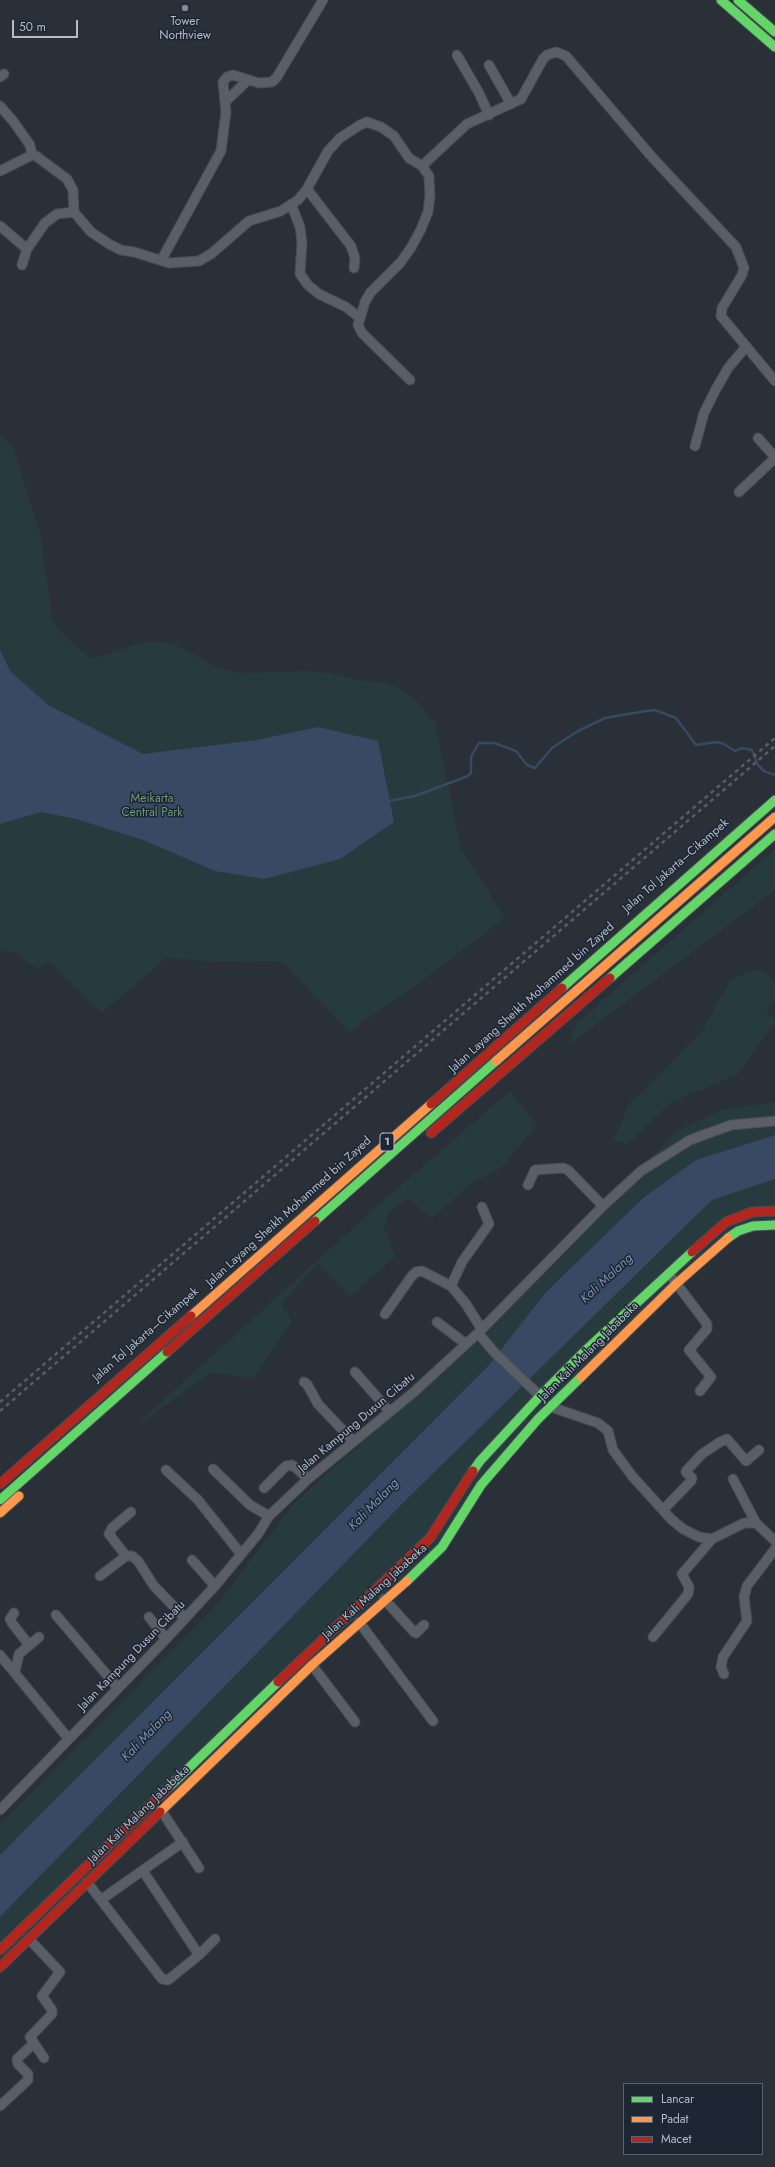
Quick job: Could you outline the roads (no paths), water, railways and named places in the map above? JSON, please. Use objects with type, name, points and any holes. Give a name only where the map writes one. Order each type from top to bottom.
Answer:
[{"type":"main road","points":[[720,0],[775,47]]},
{"type":"main road","points":[[738,0],[775,32]]},
{"type":"main road","name":"Jalan Tol Jakarta–Cikampek","points":[[0,1479],[234,1274],[701,858],[775,797]]},
{"type":"main road","name":"Jalan Layang Sheikh Mohammed bin Zayed","points":[[0,1484],[775,800]]},
{"type":"main road","name":"Jalan Layang Sheikh Mohammed bin Zayed","points":[[0,1500],[775,817]]},
{"type":"main road","points":[[424,1139],[775,834]]},
{"type":"main road","name":"Jalan Kali Malang Jababeka","points":[[0,1950],[360,1603],[406,1562],[430,1538],[457,1493],[480,1461],[540,1396],[588,1348],[668,1272],[726,1222],[752,1212],[775,1211]]},
{"type":"main road","name":"Jalan Kali Malang Jababeka","points":[[0,1967],[312,1665],[442,1548],[481,1485],[551,1407],[677,1283],[723,1242],[738,1232],[753,1226],[775,1225]]},
{"type":"main road","points":[[588,1348],[599,1359]]},
{"type":"main road","points":[[0,1513],[30,1487]]},
{"type":"main road","points":[[406,1562],[416,1573]]},
{"type":"street","points":[[162,259],[221,151],[225,128],[223,82],[227,77],[233,75],[259,83],[272,82],[277,78],[323,0]]},
{"type":"street","points":[[422,166],[467,124],[521,99],[526,94],[547,55],[556,52],[566,56],[652,157],[736,247],[744,268],[742,275],[721,313],[724,322],[775,381]]},
{"type":"street","points":[[456,55],[479,93],[489,115]]},
{"type":"street","points":[[489,65],[511,104]]},
{"type":"street","points":[[225,102],[248,80]]},
{"type":"street","points":[[0,106],[13,120],[30,145],[32,155]]},
{"type":"street","points":[[32,155],[41,159],[70,184],[75,198],[74,212],[91,232],[116,248],[160,262],[174,263],[199,261],[249,221],[281,211],[291,204],[307,190],[323,158],[332,146],[360,125],[367,122],[381,127],[388,132],[409,158],[422,166],[429,176],[430,196],[428,212],[412,246],[401,262],[370,293],[358,325],[362,333],[410,380]]},
{"type":"street","points":[[0,171],[32,155]]},
{"type":"street","points":[[307,190],[351,246],[355,258],[354,268]]},
{"type":"street","points":[[291,204],[301,235],[300,274],[308,285],[319,294],[346,307],[360,318]]},
{"type":"street","points":[[22,265],[27,249],[48,219],[63,212],[74,212]]},
{"type":"street","points":[[0,226],[27,249]]},
{"type":"street","points":[[695,446],[704,413],[714,391],[728,368],[745,348]]},
{"type":"street","points":[[739,492],[775,457],[758,438]]},
{"type":"street","name":"Jalan Kampung Dusun Cibatu","points":[[1,1808],[166,1639],[215,1586],[269,1516],[308,1479],[390,1412],[466,1344],[603,1206],[641,1171],[690,1140],[731,1125],[758,1121],[775,1121]]},
{"type":"street","points":[[528,1185],[535,1170],[563,1168],[603,1206]]},
{"type":"street","points":[[451,1286],[462,1262],[489,1224],[482,1207]]},
{"type":"street","points":[[385,1314],[416,1272],[422,1271],[451,1286],[466,1304],[479,1330],[495,1353],[540,1396]]},
{"type":"street","points":[[668,1272],[707,1324],[707,1329],[689,1350],[711,1377],[700,1391]]},
{"type":"street","points":[[437,1322],[466,1344]]},
{"type":"street","points":[[355,1372],[390,1412]]},
{"type":"street","points":[[304,1382],[307,1384],[318,1404],[353,1441]]},
{"type":"street","points":[[551,1407],[598,1422],[608,1431],[613,1450],[633,1477],[671,1519],[683,1529],[699,1537],[712,1539]]},
{"type":"street","points":[[663,1510],[692,1480],[686,1472],[687,1470],[702,1454],[720,1442],[727,1439],[746,1461],[759,1450]]},
{"type":"street","points":[[264,1488],[286,1466],[292,1465],[308,1479]]},
{"type":"street","points":[[213,1469],[250,1505],[269,1516]]},
{"type":"street","points":[[166,1470],[198,1500],[241,1554]]},
{"type":"street","points":[[733,1480],[756,1522],[775,1541]]},
{"type":"street","points":[[126,1556],[109,1534],[109,1531],[131,1512]]},
{"type":"street","points":[[653,1637],[688,1594],[689,1586],[682,1574],[712,1539],[744,1523],[756,1522]]},
{"type":"street","points":[[724,1674],[721,1667],[723,1657],[747,1621],[744,1597],[746,1589],[775,1549]]},
{"type":"street","points":[[100,1576],[126,1556],[132,1556],[138,1561],[154,1586],[185,1618]]},
{"type":"street","points":[[192,1560],[215,1586]]},
{"type":"street","points":[[384,1599],[414,1632],[416,1633],[424,1625]]},
{"type":"street","points":[[14,1613],[10,1619],[29,1645]]},
{"type":"street","points":[[56,1615],[118,1688]]},
{"type":"street","points":[[149,1617],[166,1639]]},
{"type":"street","points":[[358,1622],[432,1721]]},
{"type":"street","points":[[14,1672],[19,1654],[39,1636]]},
{"type":"street","points":[[0,1655],[68,1738]]},
{"type":"street","points":[[312,1665],[355,1722]]},
{"type":"street","points":[[161,1810],[199,1868]]},
{"type":"street","points":[[102,1899],[183,1842]]},
{"type":"street","points":[[143,1871],[199,1956]]},
{"type":"street","points":[[87,1882],[102,1899],[162,1979],[168,1980],[199,1956],[215,1939]]},
{"type":"street","points":[[29,1939],[60,1972],[42,1996],[52,2013],[31,2035],[30,2039],[44,2058]]},
{"type":"street","points":[[0,2106],[28,2080],[28,2074],[18,2064],[17,2059],[34,2043]]},
{"type":"water","points":[[0,650],[10,671],[48,705],[143,754],[256,740],[318,727],[378,741],[394,822],[340,859],[264,879],[215,871],[143,840],[76,819],[41,812],[0,824]]},
{"type":"water","name":"Kali Malang","points":[[775,1135],[775,1179],[712,1200],[403,1503],[0,1917],[0,1855],[489,1365],[546,1292],[643,1198],[696,1160]]},
{"type":"waterway","points":[[390,801],[415,796],[468,776],[471,773],[471,757],[479,743],[494,743],[516,751],[527,765],[535,768],[552,748],[578,731],[605,718],[655,710],[676,718],[696,745],[716,742],[724,744],[735,751],[742,748],[752,750],[758,765],[764,771],[775,775]]},
{"type":"railway","points":[[0,1402],[775,738]]},
{"type":"railway","points":[[0,1411],[775,746]]},
{"type":"place","name":"Tower Northview","points":[[185,8]]},
{"type":"park label","name":"Meikarta Central Park","points":[[152,806]]}]
